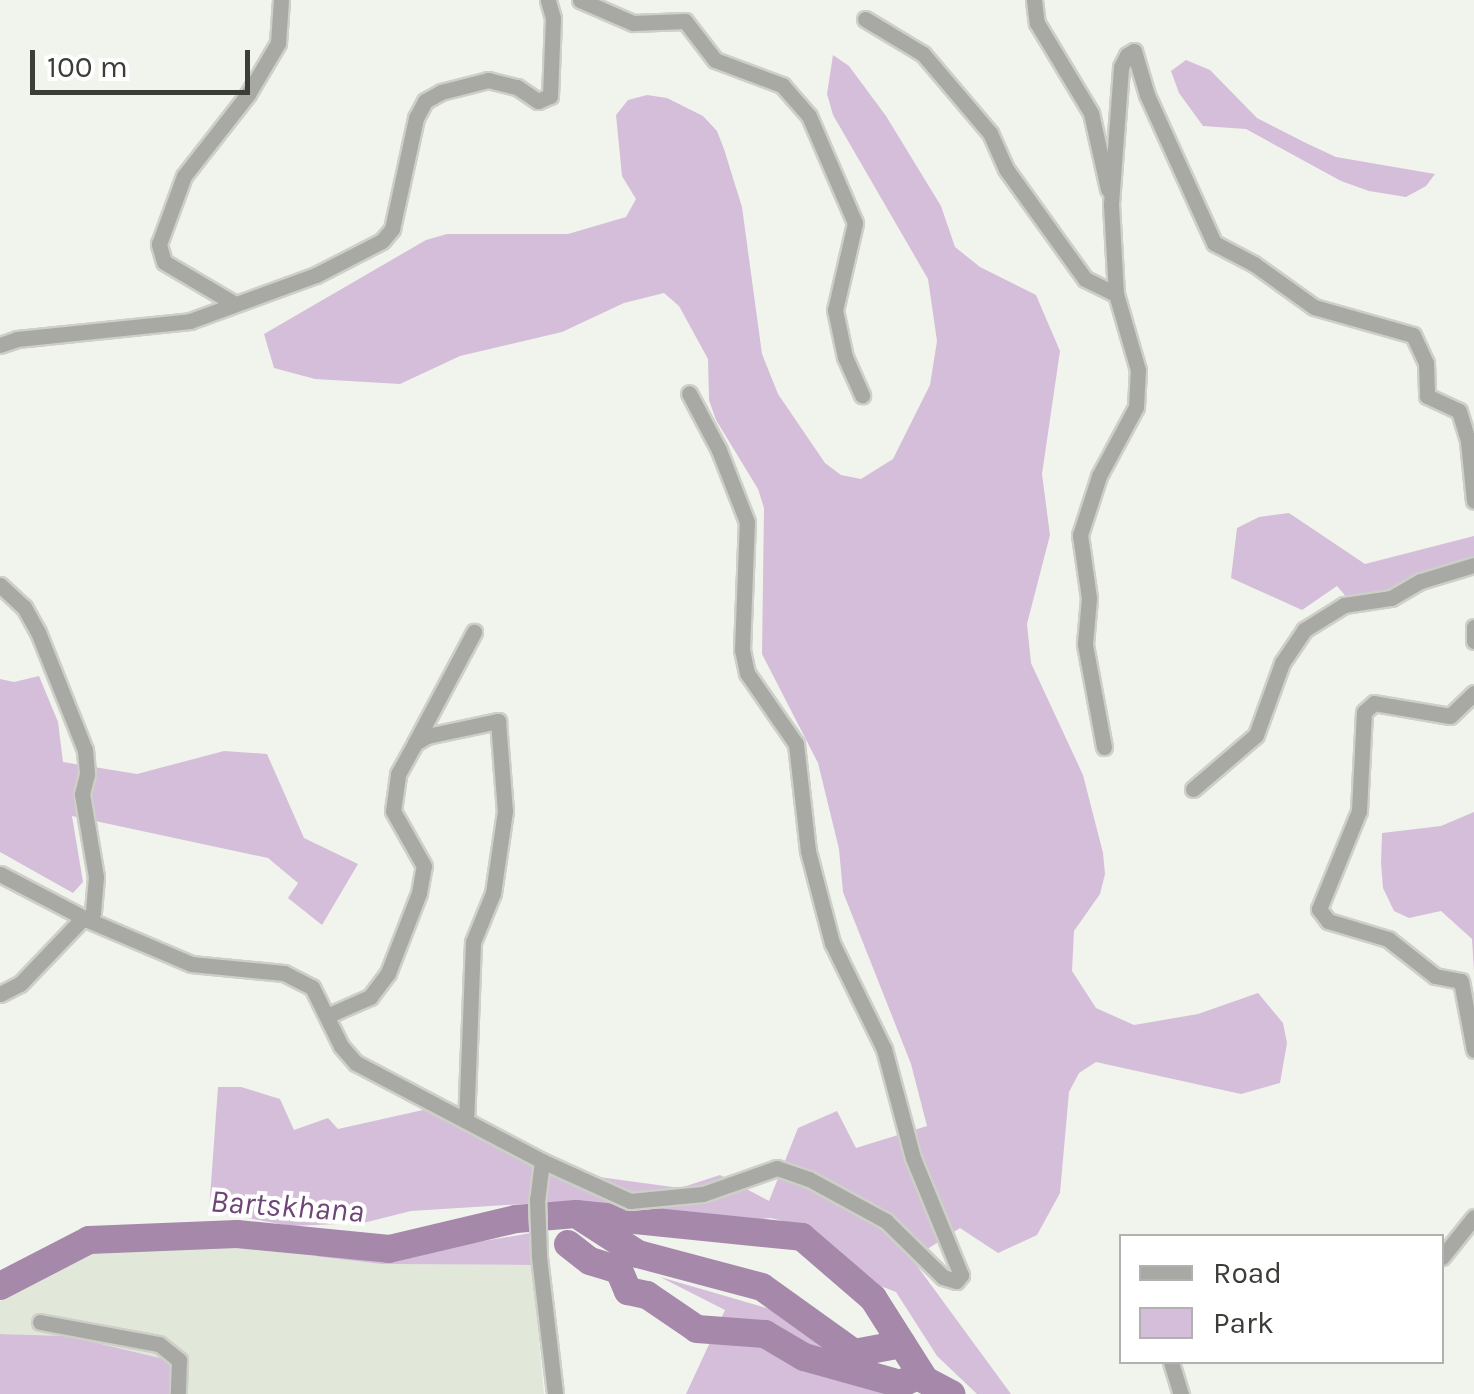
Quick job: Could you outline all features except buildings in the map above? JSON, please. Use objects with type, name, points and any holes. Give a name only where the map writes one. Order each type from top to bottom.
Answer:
[{"type":"street","points":[[235,304],[164,262],[159,244],[184,176],[248,94],[278,43],[282,0]]},
{"type":"street","points":[[0,346],[17,339],[190,321],[316,275],[382,241],[392,229],[416,118],[426,101],[441,92],[488,80],[517,87],[538,101],[550,96],[553,18],[548,0]]},
{"type":"street","points":[[580,0],[597,11],[633,23],[685,21],[715,60],[782,85],[809,116],[856,223],[836,310],[845,357],[862,395]]},
{"type":"street","points":[[1034,0],[1037,24],[1090,113],[1111,204]]},
{"type":"street","points":[[865,19],[923,54],[990,133],[1006,169],[1085,279],[1116,294]]},
{"type":"street","points":[[1104,747],[1085,644],[1089,598],[1080,535],[1099,476],[1136,407],[1138,370],[1116,294],[1111,204],[1121,67],[1134,51],[1146,95],[1214,242],[1254,264],[1314,307],[1413,335],[1426,363],[1427,396],[1459,411],[1468,441],[1474,501]]},
{"type":"street","points":[[0,874],[86,919],[191,964],[284,972],[312,987],[330,1015],[341,1046],[356,1062],[542,1161],[630,1201],[703,1194],[776,1168],[809,1179],[886,1221],[943,1277],[956,1281],[960,1275],[912,1158],[884,1049],[832,943],[808,851],[796,744],[748,673],[742,650],[746,522],[720,450],[689,393]]},
{"type":"street","points":[[1193,789],[1256,735],[1282,664],[1304,630],[1344,605],[1391,598],[1421,581],[1474,565]]},
{"type":"street","points":[[0,585],[24,607],[38,632],[84,750],[87,774],[82,794],[96,877],[93,914],[20,984],[0,994]]},
{"type":"street","points":[[1474,628],[1474,641]]},
{"type":"street","points":[[330,1015],[370,998],[388,972],[419,892],[424,866],[393,811],[398,774],[474,632]]},
{"type":"street","points":[[1474,693],[1450,716],[1374,703],[1364,712],[1360,811],[1320,909],[1328,920],[1388,938],[1435,976],[1462,981],[1474,1050]]},
{"type":"street","points":[[415,744],[427,736],[498,722],[505,811],[492,892],[473,942],[466,1122]]},
{"type":"street","points":[[542,1161],[537,1198],[539,1240],[555,1394]]},
{"type":"street","points":[[1444,1254],[1474,1217]]},
{"type":"street","points":[[40,1322],[159,1344],[179,1360],[178,1394]]},
{"type":"street","points":[[1172,1364],[1181,1394]]},
{"type":"shaded area","points":[[239,1247],[381,1264],[532,1265],[544,1394],[186,1394],[186,1365],[68,1336],[0,1334],[0,1301],[90,1250]]},
{"type":"green space","points":[[833,55],[849,66],[886,116],[941,206],[955,247],[980,267],[1036,295],[1060,351],[1042,474],[1050,535],[1027,624],[1031,663],[1083,775],[1103,853],[1105,874],[1100,894],[1074,931],[1072,971],[1096,1008],[1134,1025],[1198,1014],[1258,993],[1283,1023],[1287,1043],[1280,1083],[1241,1094],[1096,1062],[1079,1073],[1069,1092],[1060,1193],[1037,1235],[998,1253],[960,1228],[912,1259],[1011,1394],[977,1394],[937,1356],[896,1292],[857,1277],[839,1255],[801,1225],[770,1218],[726,1223],[669,1218],[571,1201],[411,1211],[363,1223],[291,1226],[209,1211],[218,1087],[241,1087],[280,1099],[294,1130],[328,1118],[338,1129],[423,1110],[587,1192],[599,1177],[680,1188],[720,1175],[769,1201],[798,1128],[837,1111],[856,1148],[927,1126],[911,1064],[843,892],[839,849],[818,763],[762,654],[764,508],[758,489],[716,420],[709,400],[708,359],[679,306],[664,293],[624,303],[562,332],[460,356],[400,384],[315,379],[274,368],[264,334],[426,240],[447,234],[568,234],[626,217],[636,199],[622,176],[616,115],[628,100],[647,95],[667,98],[703,116],[717,131],[724,149],[742,207],[762,354],[778,394],[825,463],[841,475],[861,479],[893,459],[930,385],[937,341],[928,279],[833,115],[827,94]]},
{"type":"green space","points":[[1186,60],[1210,70],[1257,118],[1336,157],[1435,174],[1426,186],[1406,197],[1369,191],[1341,181],[1246,129],[1203,126],[1179,93],[1171,71]]},
{"type":"green space","points":[[1289,513],[1365,564],[1474,536],[1474,557],[1414,578],[1390,592],[1349,600],[1337,586],[1302,610],[1231,578],[1237,528],[1259,517]]},
{"type":"green space","points":[[39,676],[58,722],[63,762],[137,774],[224,751],[267,754],[304,838],[358,864],[322,925],[288,898],[298,883],[268,858],[72,816],[83,882],[73,893],[0,852],[0,679],[14,682]]},
{"type":"green space","points":[[1474,812],[1474,971],[1472,939],[1441,911],[1409,918],[1394,911],[1383,888],[1381,863],[1382,833],[1441,826]]},
{"type":"green space","points":[[531,1233],[532,1265],[381,1264],[314,1256],[395,1256]]},
{"type":"green space","points":[[660,1277],[770,1309],[835,1355],[891,1371],[911,1394],[686,1394],[725,1310]]},
{"type":"green space","points":[[0,1334],[68,1336],[172,1361],[172,1394],[0,1394]]},
{"type":"waterway","name":"Bartskhana","points":[[0,1286],[89,1240],[237,1234],[389,1249],[516,1219],[576,1214],[802,1237],[873,1298],[925,1380],[951,1394]]},
{"type":"waterway","name":"Bartskhana","points":[[582,1218],[638,1254],[762,1287],[854,1353],[902,1344]]},
{"type":"waterway","name":"Bartskhana","points":[[568,1244],[590,1261],[619,1270],[628,1291],[647,1295],[697,1329],[765,1334],[804,1357],[901,1384],[921,1374]]}]
